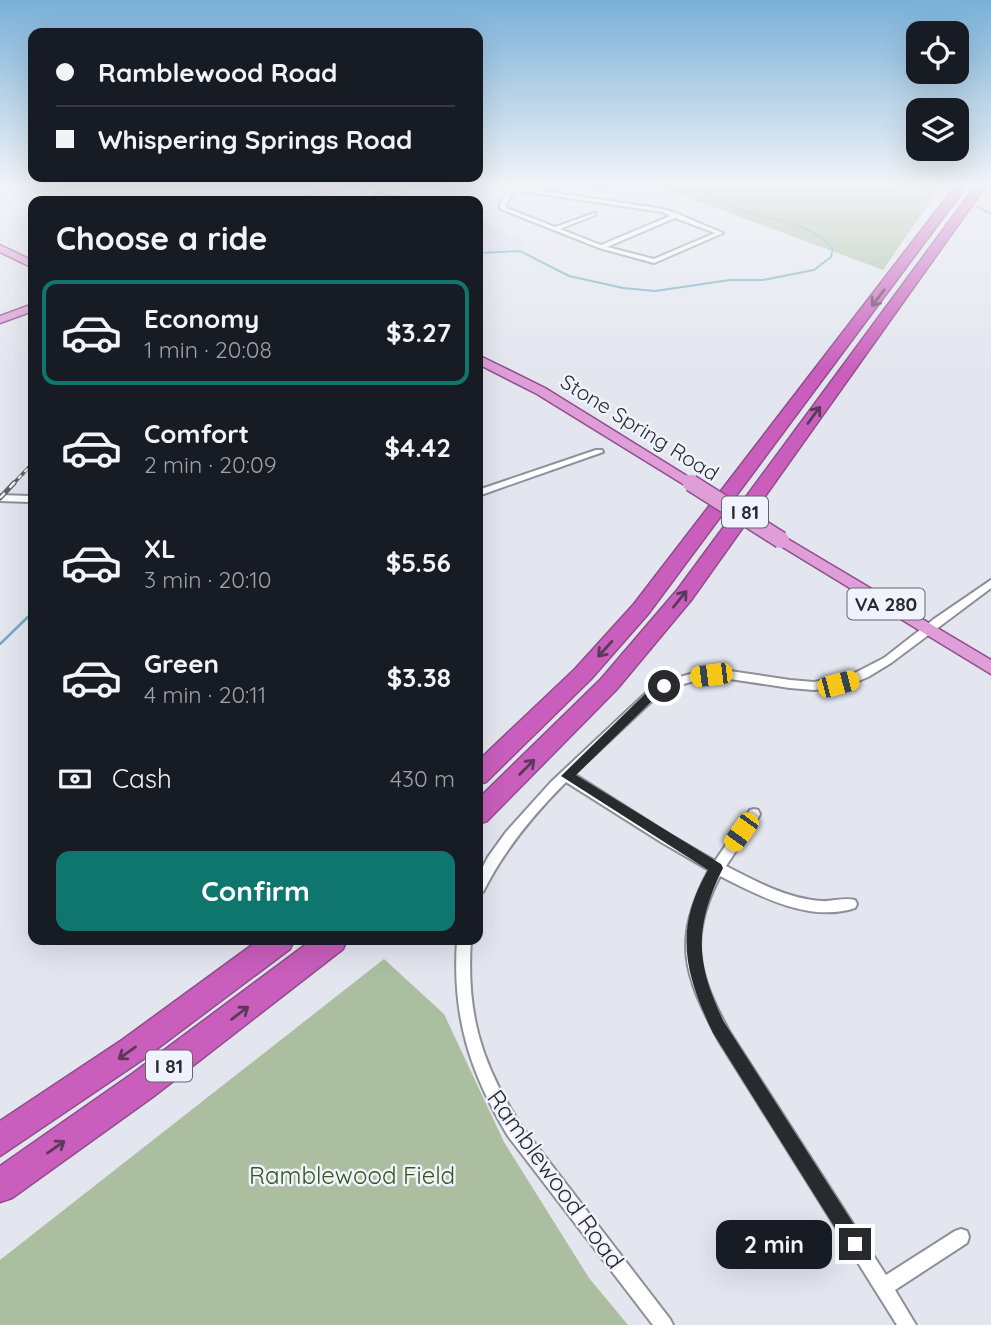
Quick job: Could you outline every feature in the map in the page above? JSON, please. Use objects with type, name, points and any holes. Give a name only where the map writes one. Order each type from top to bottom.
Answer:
[{"type":"highway","name":"I 81","points":[[483,770],[560,697],[641,609],[916,246]]},
{"type":"highway","name":"I 81","points":[[483,809],[609,684],[685,594],[937,246]]},
{"type":"highway","name":"I 81","points":[[0,1140],[132,1050],[274,945]]},
{"type":"highway","name":"I 81","points":[[0,1186],[144,1085],[326,945]]},
{"type":"main road","points":[[0,248],[28,262]]},
{"type":"main road","points":[[0,320],[28,309]]},
{"type":"main road","name":"Stone Spring Road","points":[[483,361],[541,391],[991,668]]},
{"type":"street","points":[[598,246],[654,261],[690,246]]},
{"type":"street","points":[[483,491],[599,452]]},
{"type":"street","points":[[0,498],[28,499]]},
{"type":"street","points":[[483,879],[505,842],[567,776],[651,695],[674,681],[729,674],[803,685],[838,684],[868,673],[991,583]]},
{"type":"street","points":[[567,776],[716,868],[788,901],[827,908],[850,904]]},
{"type":"street","points":[[754,814],[702,892],[692,933],[695,968],[703,995],[724,1037],[907,1325]]},
{"type":"street","name":"Ramblewood Road","points":[[464,945],[462,984],[468,1029],[494,1097],[522,1140],[664,1325]]},
{"type":"street","points":[[883,1287],[961,1237]]},
{"type":"shaded area","points":[[483,246],[521,246],[483,257]]},
{"type":"green space","points":[[818,246],[900,246],[883,270]]},
{"type":"green space","name":"Ramblewood Field","points":[[384,959],[444,1014],[504,1142],[589,1278],[628,1325],[0,1325],[0,1260]]},
{"type":"waterway","points":[[483,253],[520,251],[569,276],[623,288],[655,291],[730,280],[763,280],[814,270],[831,257],[833,248],[830,246]]},
{"type":"waterway","points":[[0,644],[28,617]]},
{"type":"railway","points":[[12,485],[28,468]]},
{"type":"railway","points":[[0,498],[14,483]]},
{"type":"route","points":[[664,686],[651,695],[567,776],[716,868],[702,892],[692,933],[695,968],[703,995],[718,1027],[855,1244]]}]
